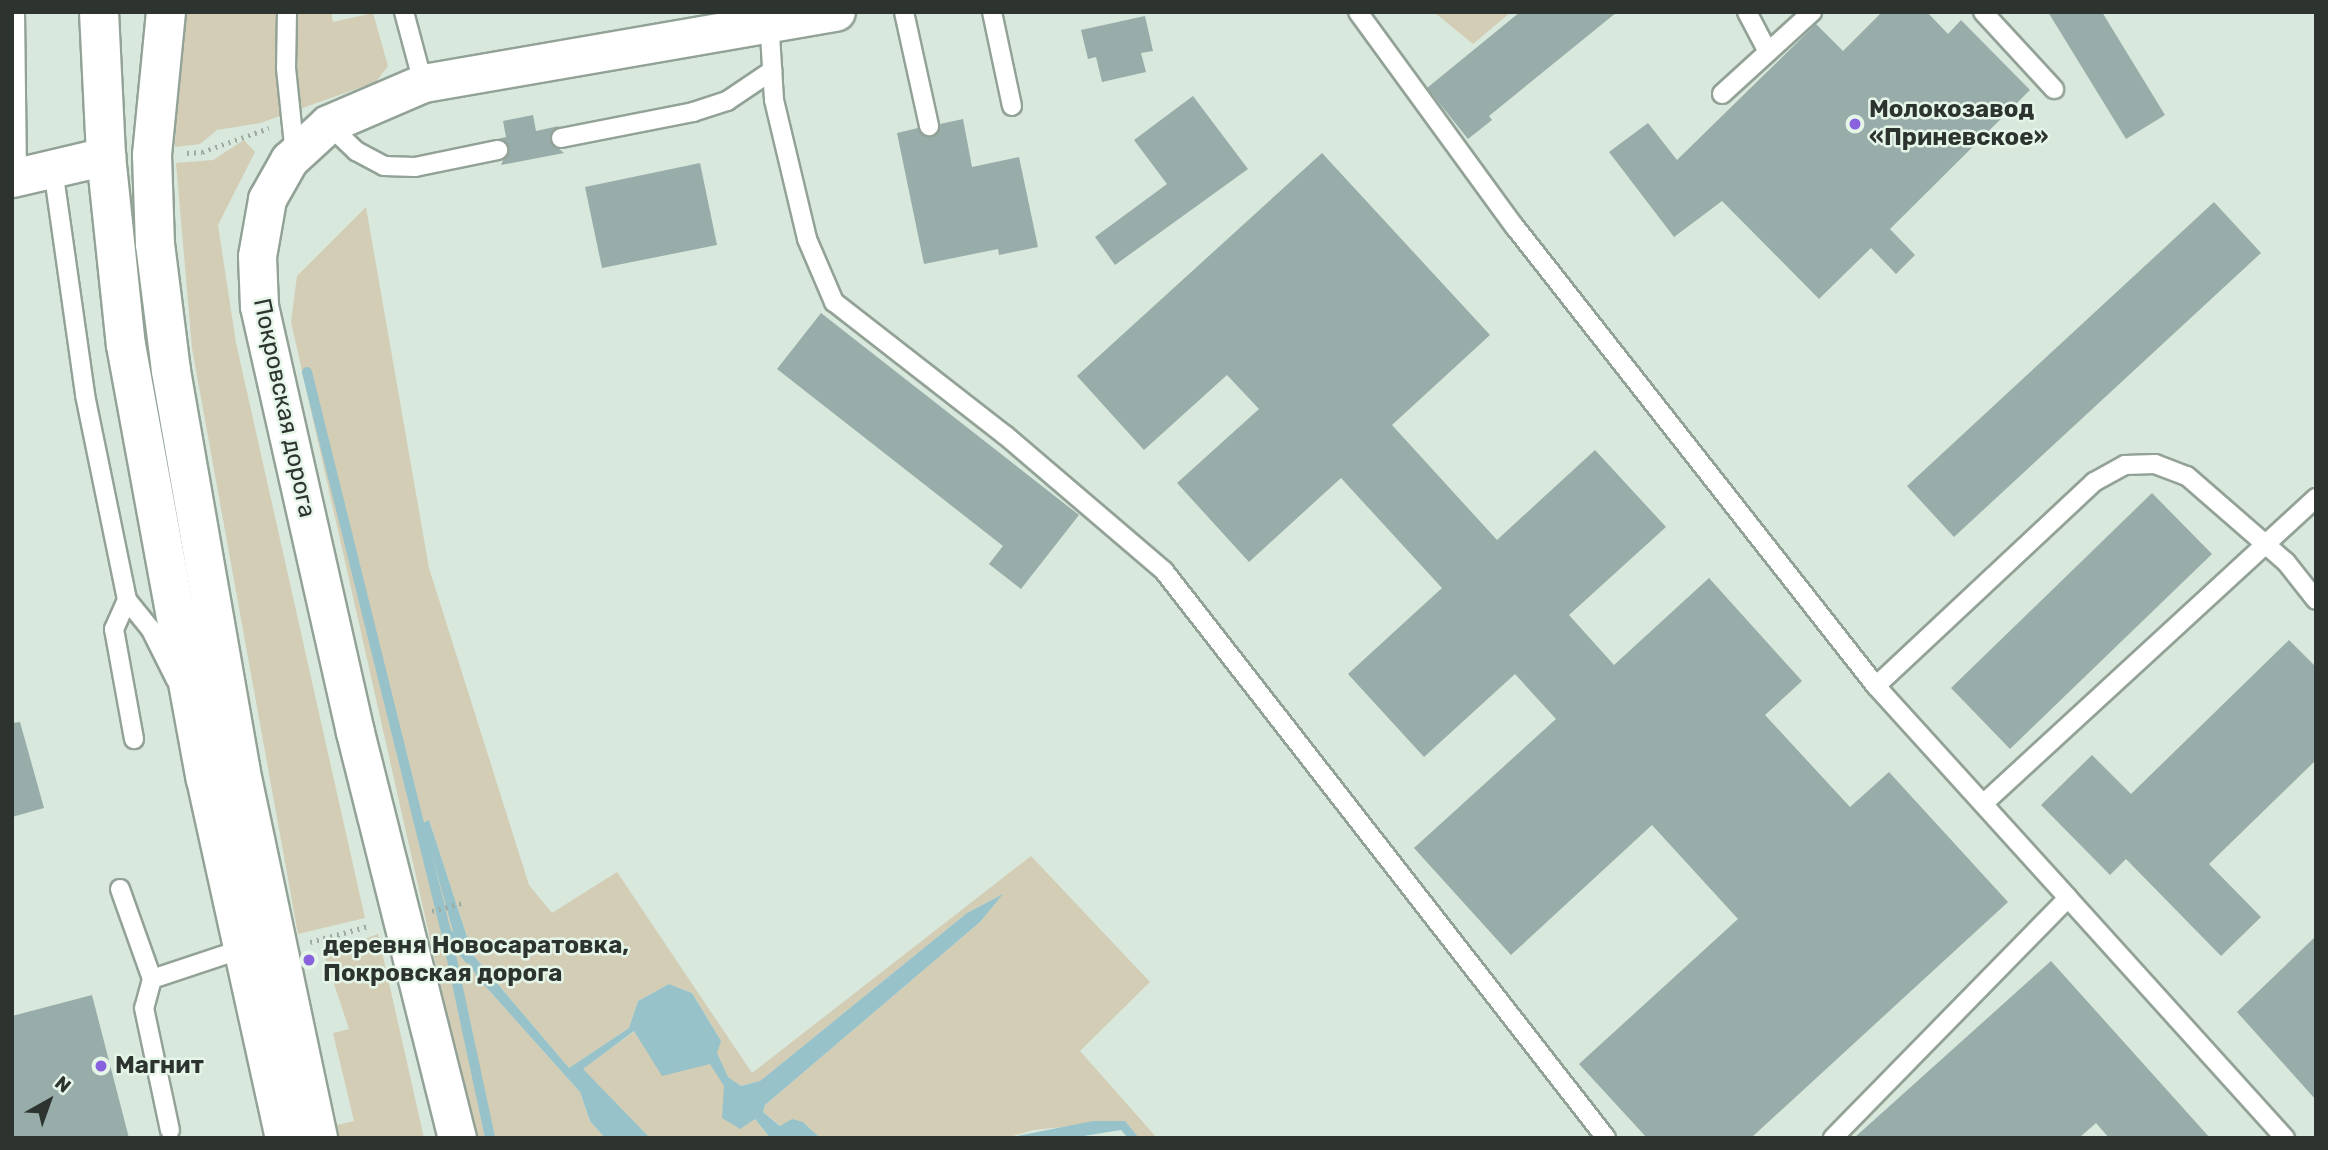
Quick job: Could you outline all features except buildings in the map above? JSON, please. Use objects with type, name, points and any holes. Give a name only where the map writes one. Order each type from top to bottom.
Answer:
[{"type":"main road","points":[[99,12],[106,156],[126,345],[193,711],[242,949],[285,1138]]},
{"type":"main road","points":[[141,12],[141,89],[152,141]]},
{"type":"main road","points":[[166,12],[152,141],[155,244],[190,490],[240,768],[318,1138]]},
{"type":"street","name":"Покровская дорога","points":[[457,1138],[414,915],[259,306],[257,256],[267,199],[295,155],[328,124],[423,83],[769,19],[836,12]]},
{"type":"street","points":[[15,177],[106,156]]},
{"type":"lane","points":[[15,12],[15,177]]},
{"type":"lane","points":[[287,12],[286,68],[295,155]]},
{"type":"lane","points":[[404,12],[423,83]]},
{"type":"lane","points":[[904,12],[929,126]]},
{"type":"lane","points":[[992,12],[1012,106]]},
{"type":"lane","points":[[1357,12],[1516,227],[1876,686],[2285,1138]]},
{"type":"lane","points":[[1747,12],[1768,52]]},
{"type":"lane","points":[[1722,94],[1812,12]]},
{"type":"lane","points":[[1983,12],[2054,89]]},
{"type":"lane","points":[[769,19],[774,100],[807,239],[834,302],[1006,435],[1164,571],[1606,1138]]},
{"type":"lane","points":[[561,138],[693,112],[727,101],[773,70]]},
{"type":"lane","points":[[328,124],[356,151],[384,166],[415,167],[498,150]]},
{"type":"lane","points":[[52,169],[85,395],[127,600],[150,628],[193,711]]},
{"type":"lane","points":[[1876,686],[2094,482],[2125,465],[2155,464],[2187,476],[2264,542],[2316,600]]},
{"type":"lane","points":[[1983,804],[2264,542],[2316,498]]},
{"type":"lane","points":[[127,600],[114,629],[134,739]]},
{"type":"lane","points":[[120,889],[152,979],[145,1007],[170,1130]]},
{"type":"lane","points":[[1833,1138],[2068,898]]},
{"type":"lane","points":[[152,979],[242,949]]},
{"type":"path","points":[[304,943],[465,902]]},
{"type":"shaded area","points":[[179,12],[331,12],[333,22],[373,13],[388,66],[376,82],[260,123],[217,130],[200,144],[175,147]]},
{"type":"shaded area","points":[[1434,12],[1511,12],[1473,44]]},
{"type":"shaded area","points":[[244,140],[255,152],[218,225],[236,343],[365,918],[298,934],[192,348],[176,163],[213,160]]},
{"type":"shaded area","points":[[366,207],[429,568],[529,885],[552,913],[617,872],[752,1073],[1031,856],[1150,982],[1080,1051],[1157,1138],[1139,1138],[1124,1121],[1033,1130],[1007,1138],[820,1138],[803,1122],[781,1126],[763,1112],[765,1105],[980,922],[1001,895],[967,913],[760,1081],[741,1086],[728,1077],[716,1053],[721,1041],[692,993],[669,984],[638,1001],[629,1028],[569,1068],[473,955],[429,820],[423,823],[454,935],[477,977],[580,1092],[590,1121],[605,1138],[475,1138],[291,322],[297,276]]},
{"type":"shaded area","points":[[378,934],[424,1138],[336,1138],[333,1126],[354,1121],[333,1033],[349,1029],[324,954]]},
{"type":"shaded area","points":[[635,1031],[709,1063],[770,1138],[650,1138],[582,1069]]},
{"type":"water","points":[[429,820],[473,955],[569,1068],[629,1028],[638,1001],[669,984],[692,993],[721,1041],[717,1053],[728,1077],[741,1086],[760,1081],[967,913],[1003,894],[980,922],[765,1105],[763,1112],[780,1126],[792,1119],[803,1122],[820,1138],[770,1138],[755,1119],[740,1129],[722,1118],[724,1086],[710,1064],[662,1076],[634,1031],[583,1069],[650,1138],[605,1138],[590,1121],[580,1092],[477,977],[454,935],[423,823]]},
{"type":"water","points":[[1093,1121],[1125,1121],[1139,1138],[1128,1138],[1121,1130],[1071,1138],[1007,1138]]},
{"type":"waterway","points":[[307,372],[446,932],[490,1138]]},
{"type":"waterway","points":[[446,932],[469,958]]},
{"type":"place","name":"Молокозавод «Приневское»","points":[[1855,124]]},
{"type":"place","name":"деревня Новосаратовка, Покровская дорога","points":[[309,960]]},
{"type":"place","name":"Магнит","points":[[101,1066]]}]
